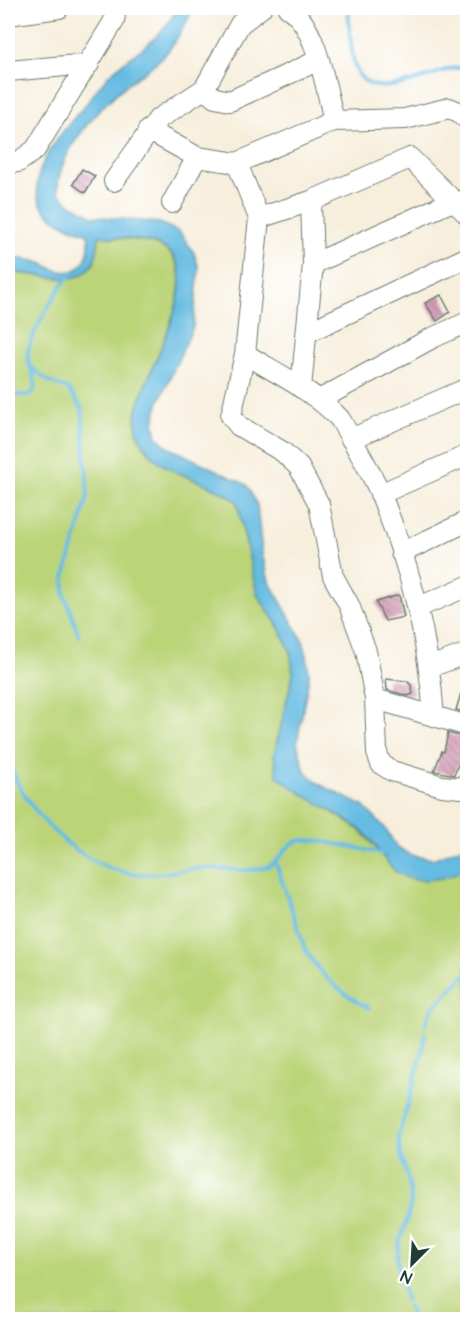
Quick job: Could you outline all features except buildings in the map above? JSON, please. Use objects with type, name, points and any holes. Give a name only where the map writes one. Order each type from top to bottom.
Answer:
[{"type":"street","points":[[8,15],[59,8]]},
{"type":"street","points":[[8,163],[18,162],[35,150],[114,21],[116,8]]},
{"type":"street","points":[[114,181],[148,130],[167,112],[204,89],[240,24],[261,8]]},
{"type":"street","points":[[288,8],[298,16],[309,32],[319,60],[334,121]]},
{"type":"street","points":[[204,89],[214,98],[230,101],[319,60]]},
{"type":"street","points":[[8,71],[89,64]]},
{"type":"street","points":[[148,130],[197,157],[237,163],[334,121],[405,119],[449,108],[468,120]]},
{"type":"street","points":[[172,203],[197,157]]},
{"type":"street","points":[[259,218],[311,201],[410,158],[461,208],[313,264]]},
{"type":"street","points":[[237,163],[259,218],[245,354],[231,416],[243,430],[283,452],[299,467],[319,504],[333,576],[361,633],[375,699],[377,753],[385,768],[453,788],[460,788],[468,782]]},
{"type":"street","points":[[301,388],[313,264],[311,201]]},
{"type":"street","points":[[308,332],[468,257]]},
{"type":"street","points":[[319,400],[432,338],[468,322]]},
{"type":"street","points":[[245,354],[319,400],[340,419],[380,494],[419,607],[430,667],[434,716]]},
{"type":"street","points":[[351,439],[468,388]]},
{"type":"street","points":[[380,494],[468,454]]},
{"type":"street","points":[[401,553],[468,521]]},
{"type":"street","points":[[419,607],[468,586]]},
{"type":"street","points":[[430,667],[468,653]]},
{"type":"street","points":[[375,699],[468,726]]},
{"type":"green space","points":[[99,236],[154,244],[161,247],[175,260],[180,279],[177,303],[139,403],[137,428],[139,437],[150,454],[161,463],[213,487],[237,502],[257,594],[278,626],[290,650],[293,674],[274,755],[332,812],[362,832],[396,872],[461,871],[467,866],[467,1319],[8,1320],[8,272],[67,279],[94,264]]},
{"type":"water","points":[[177,8],[194,8],[168,51],[118,92],[78,137],[63,164],[58,192],[69,203],[93,216],[160,223],[180,232],[194,253],[199,268],[193,327],[158,404],[154,423],[157,437],[168,447],[247,485],[257,505],[262,554],[269,581],[303,641],[307,656],[309,676],[297,743],[305,771],[319,784],[363,806],[385,828],[396,846],[410,855],[433,859],[467,845],[467,866],[451,875],[421,880],[402,875],[394,870],[362,831],[277,776],[274,755],[293,674],[290,650],[278,626],[257,594],[237,502],[213,487],[161,463],[150,454],[139,437],[137,428],[139,403],[177,303],[180,280],[176,260],[162,247],[155,244],[99,236],[96,256],[89,268],[80,275],[54,278],[8,272],[8,257],[37,262],[67,272],[80,267],[84,262],[89,249],[88,234],[57,220],[42,206],[37,193],[42,165],[59,137],[106,78],[157,36]]},
{"type":"waterway","points":[[348,8],[354,63],[359,75],[368,83],[380,86],[398,85],[450,69],[468,68]]},
{"type":"waterway","points":[[8,395],[28,395],[34,391],[35,381],[28,360],[32,338],[57,292],[69,277]]},
{"type":"waterway","points":[[32,368],[48,381],[69,390],[82,409],[88,496],[65,576],[64,593],[79,636]]},
{"type":"waterway","points":[[8,759],[26,798],[40,817],[76,849],[96,862],[116,870],[146,874],[205,868],[242,870],[264,868],[275,862],[291,845],[303,840],[331,843],[384,854]]},
{"type":"waterway","points":[[276,863],[305,949],[311,959],[332,983],[369,1008]]},
{"type":"waterway","points":[[458,870],[468,875]]},
{"type":"waterway","points":[[425,1025],[432,1009],[468,972]]},
{"type":"waterway","points":[[406,1300],[399,1272],[398,1251],[410,1211],[411,1199],[409,1182],[400,1151],[399,1135],[423,1050],[425,1033]]},
{"type":"waterway","points":[[408,1306],[413,1320]]}]
